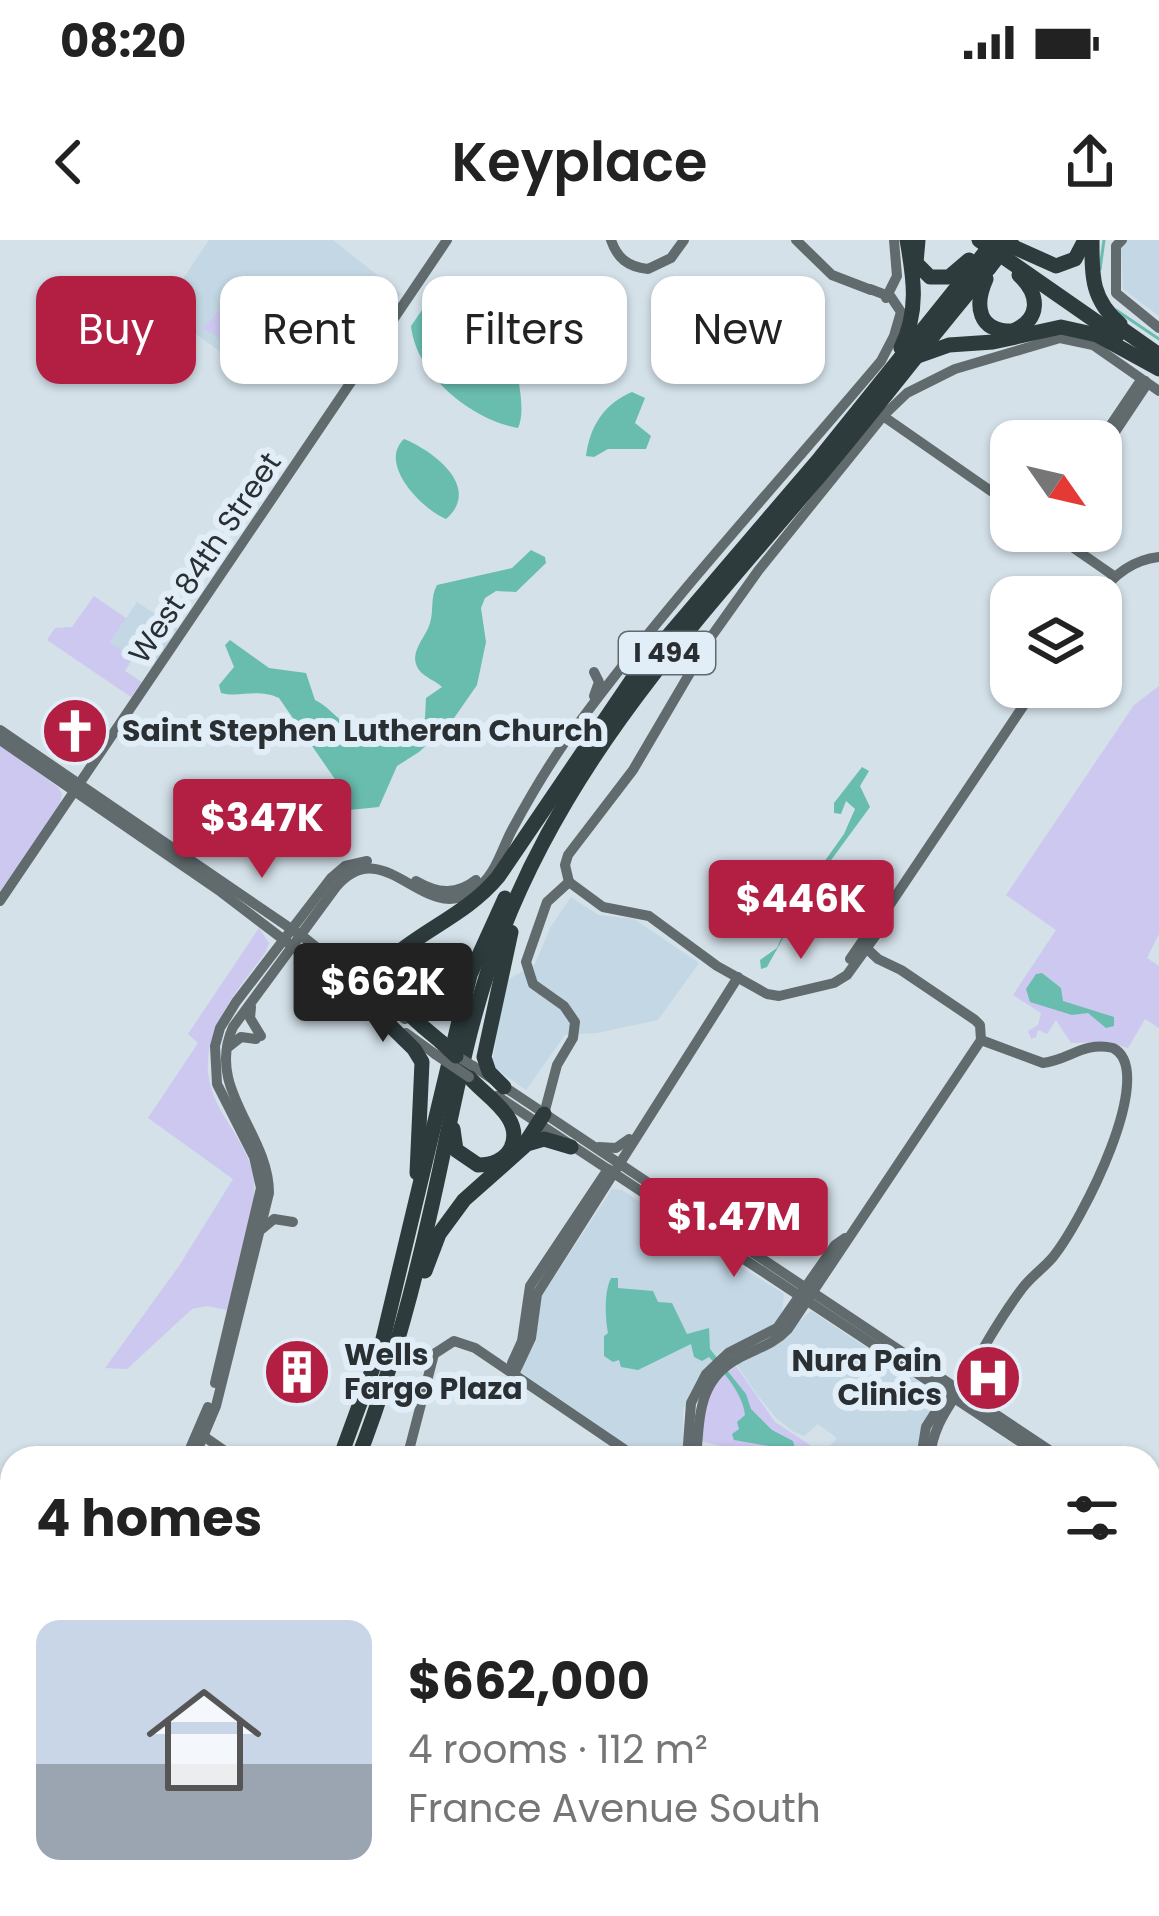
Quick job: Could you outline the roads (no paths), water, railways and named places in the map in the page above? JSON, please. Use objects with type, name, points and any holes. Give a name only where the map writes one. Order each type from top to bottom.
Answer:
[{"type":"highway","points":[[918,240],[916,263],[934,278],[953,274],[989,248]]},
{"type":"highway","points":[[989,248],[1055,266],[1075,259],[1089,240]]},
{"type":"highway","points":[[1089,240],[1092,282],[1100,304],[1152,350]]},
{"type":"highway","points":[[881,383],[912,322],[916,293],[899,243]]},
{"type":"highway","points":[[989,248],[1028,284],[1035,298],[1033,315],[1013,332],[996,330],[980,316],[978,301],[989,248]]},
{"type":"highway","points":[[989,248],[1152,350]]},
{"type":"highway","points":[[989,248],[1159,367]]},
{"type":"highway","name":"I 494","points":[[362,1446],[425,1236],[449,1048],[528,871],[581,773],[642,684],[916,356],[989,248]]},
{"type":"highway","name":"I 494","points":[[344,1446],[382,1343],[470,975],[485,935],[568,772],[650,656],[989,248]]},
{"type":"highway","points":[[916,356],[949,345],[993,342],[1061,327],[1097,335],[1159,367]]},
{"type":"highway","points":[[409,1239],[423,1066],[414,1048],[364,995],[406,943],[485,892],[568,772]]},
{"type":"highway","points":[[504,1087],[489,1072],[484,1058],[528,871]]},
{"type":"highway","points":[[449,1048],[404,1009],[395,994],[399,967],[420,952],[444,956],[458,971],[461,990],[449,1048],[453,1138],[464,1158],[488,1165],[512,1147],[513,1125],[471,1072]]},
{"type":"highway","points":[[517,1154],[538,1118]]},
{"type":"highway","points":[[392,1358],[445,1225],[470,1194],[539,1138],[579,1145]]},
{"type":"street","name":"West 84th Street","points":[[0,901],[447,240]]},
{"type":"street","points":[[611,240],[626,263],[643,268],[660,266],[684,240]]},
{"type":"street","points":[[580,720],[880,361],[898,323],[885,296],[832,275],[796,240]]},
{"type":"street","points":[[1122,240],[1116,246],[1116,293],[1159,328]]},
{"type":"street","points":[[885,296],[899,243]]},
{"type":"street","points":[[743,980],[649,916],[603,907],[569,882],[565,865],[633,770],[720,623],[883,416],[927,381],[1048,339],[1071,338],[1093,345],[1159,391]]},
{"type":"street","points":[[1114,420],[1144,381]]},
{"type":"street","points":[[1122,422],[1145,387],[1144,381]]},
{"type":"street","points":[[883,416],[990,490]]},
{"type":"street","points":[[1079,552],[1114,576],[1141,560],[1159,557]]},
{"type":"street","points":[[197,1446],[213,1417],[260,1232],[269,1177],[230,1090],[225,1051],[232,1028],[308,917],[351,872],[377,868],[402,876],[434,898],[467,895],[489,876],[598,690],[594,672]]},
{"type":"street","points":[[717,966],[775,992],[838,975],[864,945],[1022,708]]},
{"type":"street","points":[[54,768],[81,770],[115,734]]},
{"type":"street","points":[[3,736],[269,920],[308,917]]},
{"type":"street","points":[[3,736],[61,782],[128,818],[364,995],[449,1048],[471,1072],[538,1118],[1041,1446]]},
{"type":"street","points":[[100,758],[92,785],[128,818]]},
{"type":"street","points":[[61,782],[65,807]]},
{"type":"street","points":[[538,1118],[556,1065],[573,1038],[574,1022],[568,1010],[530,980],[526,962],[547,902],[569,882]]},
{"type":"street","points":[[308,917],[324,961]]},
{"type":"street","points":[[269,920],[272,955]]},
{"type":"street","points":[[201,1438],[261,1188],[254,1157],[217,1084],[215,1046],[226,1018],[272,955],[293,938]]},
{"type":"street","points":[[694,1446],[699,1411],[716,1369],[731,1357],[776,1341],[981,1040],[975,1020],[864,945]]},
{"type":"street","points":[[703,953],[726,977],[729,997]]},
{"type":"street","points":[[276,969],[300,960],[324,961]]},
{"type":"street","points":[[510,1372],[519,1352],[530,1286],[743,980]]},
{"type":"street","points":[[225,1051],[241,1037],[258,1038],[250,1018],[253,1000]]},
{"type":"street","points":[[981,1040],[1043,1063],[1077,1048],[1112,1048],[1126,1054],[1140,1070]]},
{"type":"street","points":[[449,1048],[471,1072],[504,1087],[538,1118],[566,1130]]},
{"type":"street","points":[[520,1098],[534,1100],[552,1086]]},
{"type":"street","points":[[510,1372],[531,1338],[537,1294],[596,1193],[597,1179],[589,1159],[554,1111],[552,1086]]},
{"type":"street","points":[[579,1145],[616,1148],[632,1140]]},
{"type":"street","points":[[632,1140],[631,1160],[640,1185]]},
{"type":"street","points":[[929,1446],[953,1392],[1023,1287],[1059,1249],[1129,1142]]},
{"type":"street","points":[[589,1159],[613,1167]]},
{"type":"street","points":[[596,1193],[640,1185]]},
{"type":"street","points":[[260,1232],[274,1219],[292,1222]]},
{"type":"street","points":[[410,1446],[434,1354],[454,1341],[486,1355],[619,1446]]},
{"type":"street","points":[[486,1355],[500,1361],[519,1352]]},
{"type":"street","points":[[953,1392],[1028,1446]]},
{"type":"street","points":[[213,1417],[220,1446]]},
{"type":"street","points":[[201,1438],[212,1446]]},
{"type":"waterway","points":[[1100,269],[1104,240]]},
{"type":"waterway","points":[[1116,310],[1159,339]]},
{"type":"place","name":"Saint Stephen Lutheran Church","points":[[75,731]]},
{"type":"place","name":"Wells Fargo Plaza","points":[[297,1372]]},
{"type":"place","name":"Nura Pain Clinics","points":[[988,1378]]}]
